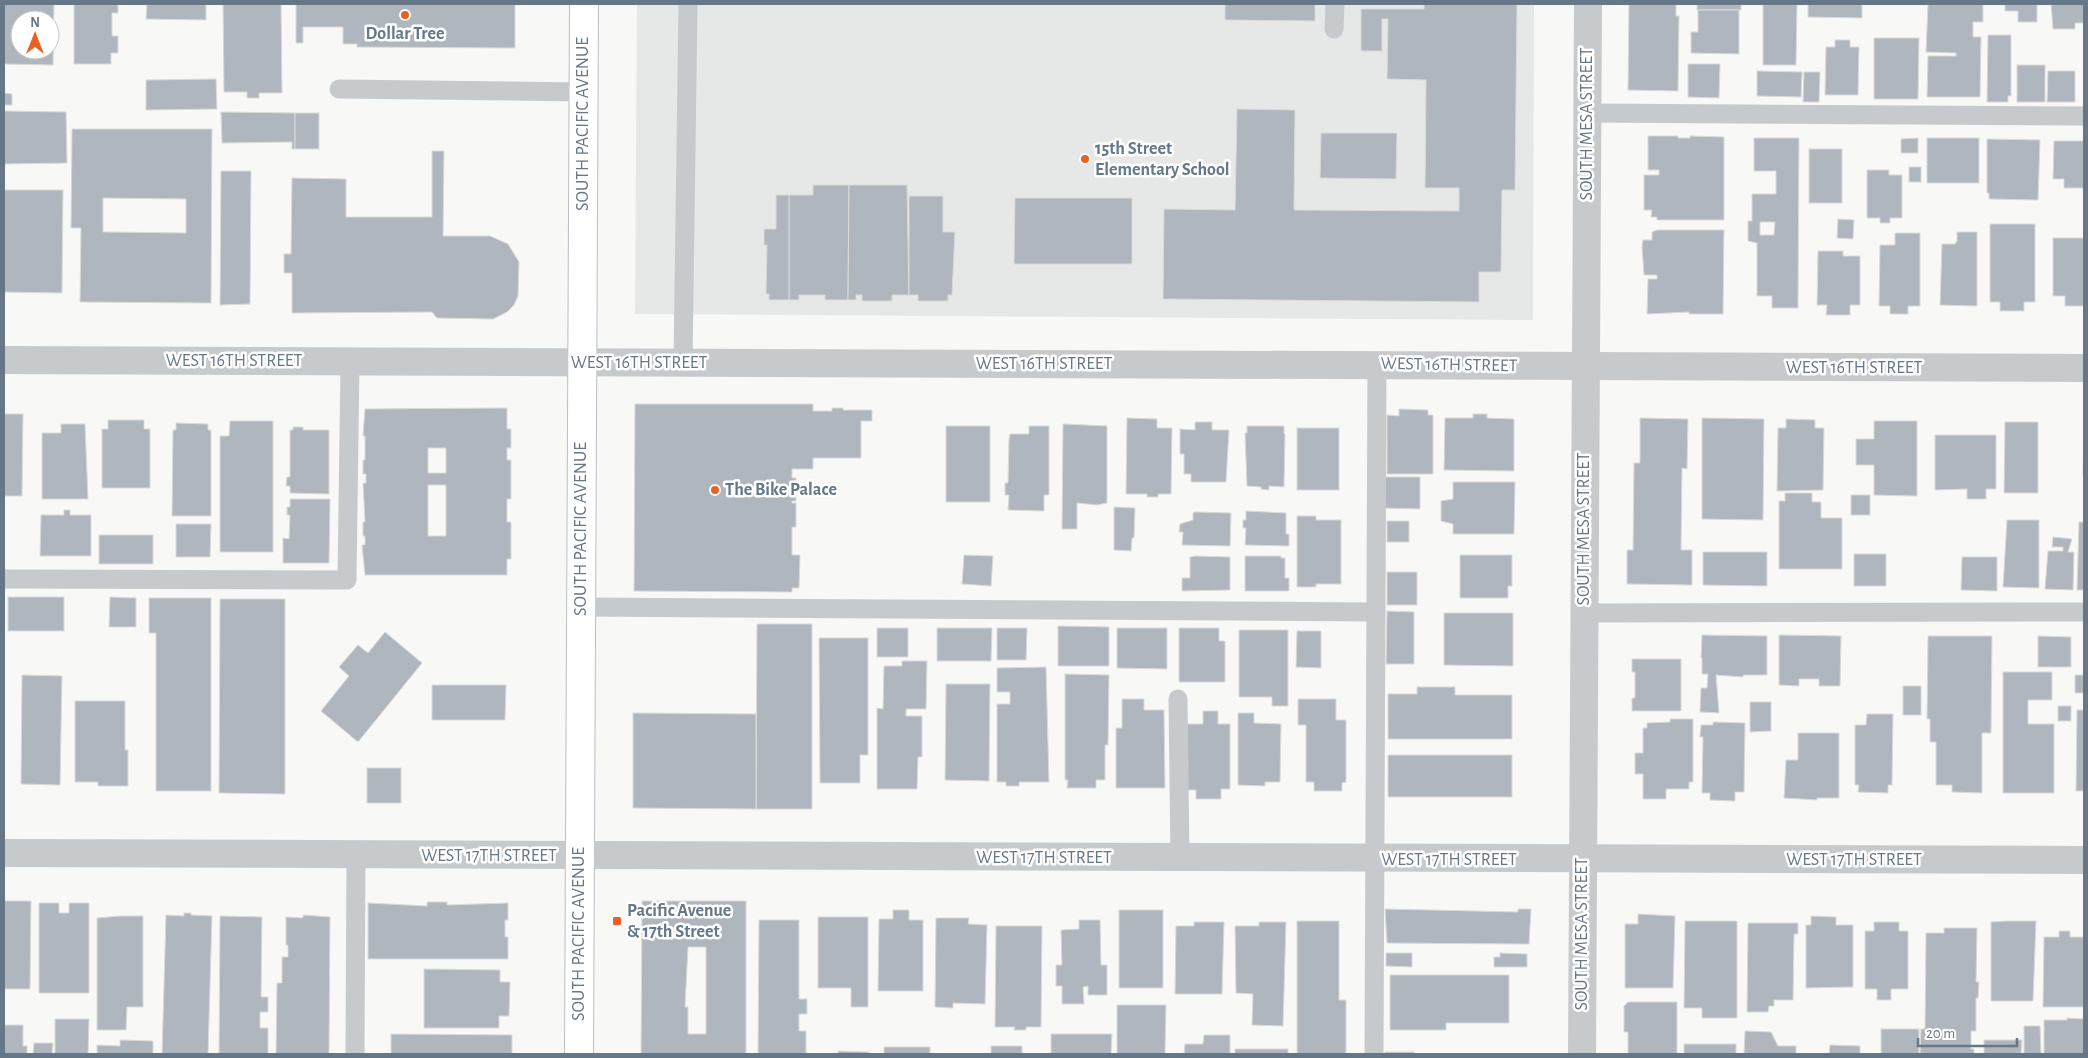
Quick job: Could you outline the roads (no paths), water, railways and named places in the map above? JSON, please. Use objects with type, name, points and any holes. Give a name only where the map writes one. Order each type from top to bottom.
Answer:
[{"type":"main road","name":"SOUTH PACIFIC AVENUE","points":[[579,1054],[584,4]]},
{"type":"street","name":"SOUTH MESA STREET","points":[[1582,1054],[1588,4]]},
{"type":"street","name":"WEST 16TH STREET","points":[[4,360],[2084,368]]},
{"type":"street","name":"WEST 17TH STREET","points":[[4,853],[1180,859],[2084,860]]},
{"type":"lane","points":[[683,363],[688,4]]},
{"type":"lane","points":[[1334,29],[1335,4]]},
{"type":"lane","points":[[340,89],[584,92]]},
{"type":"lane","points":[[1587,113],[2084,116]]},
{"type":"lane","points":[[4,579],[347,580],[350,362]]},
{"type":"lane","points":[[1374,1054],[1377,364]]},
{"type":"lane","points":[[581,607],[1376,612]]},
{"type":"lane","points":[[1584,614],[2084,612]]},
{"type":"lane","points":[[1178,699],[1180,859]]},
{"type":"lane","points":[[355,1054],[356,855]]},
{"type":"place","name":"Dollar Tree","points":[[405,15]]},
{"type":"place","name":"15th Street Elementary School","points":[[1085,159]]},
{"type":"place","name":"The Bike Palace","points":[[715,490]]},
{"type":"place","name":"Pacific Avenue & 17th Street","points":[[617,921]]}]
